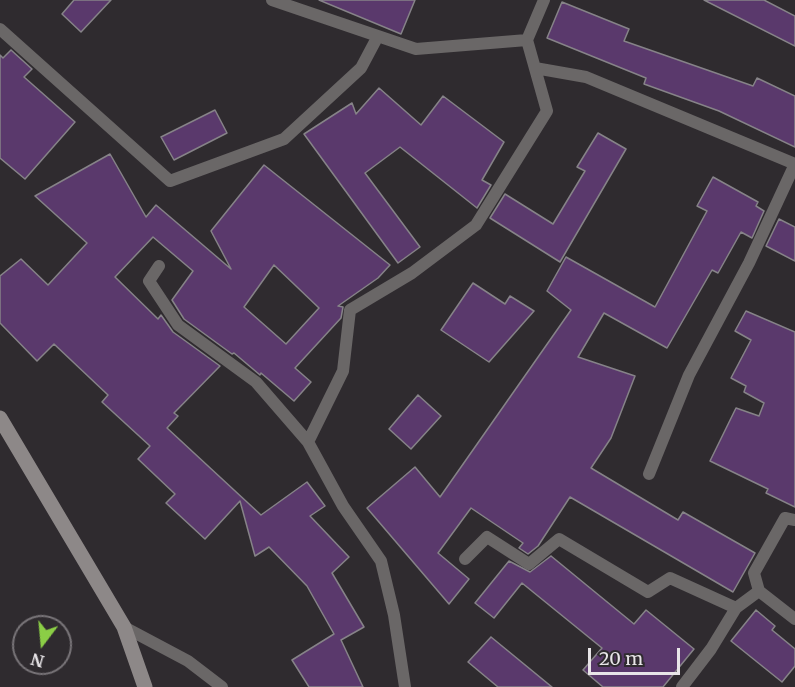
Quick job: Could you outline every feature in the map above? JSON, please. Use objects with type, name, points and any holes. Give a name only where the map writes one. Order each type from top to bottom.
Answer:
[{"type":"street","points":[[0,418],[124,627],[145,687]]},
{"type":"lane","points":[[272,0],[416,49],[527,40]]},
{"type":"lane","points":[[308,442],[343,371],[350,310],[412,273],[476,225],[547,111],[527,40],[544,0]]},
{"type":"lane","points":[[0,29],[170,181],[284,139],[361,68],[378,36]]},
{"type":"lane","points":[[535,68],[586,77],[795,164],[749,262],[689,375],[649,474]]},
{"type":"lane","points":[[159,266],[149,281],[178,325],[256,382],[308,442],[343,506],[381,561],[394,615],[405,687]]},
{"type":"lane","points":[[795,520],[785,518],[754,573],[759,591],[795,619]]},
{"type":"lane","points":[[465,559],[487,537],[529,564],[559,539],[648,592],[670,578],[736,608]]},
{"type":"lane","points":[[682,687],[711,649],[736,608],[759,591]]},
{"type":"lane","points":[[124,627],[188,661],[222,687]]},
{"type":"building","points":[[74,0],[111,0],[81,32],[62,14]]},
{"type":"building","points":[[319,0],[415,0],[401,34]]},
{"type":"building","points":[[704,0],[764,0],[795,16],[795,46]]},
{"type":"building","points":[[562,2],[629,29],[624,41],[753,86],[757,78],[795,96],[795,147],[719,111],[644,84],[646,78],[547,38]]},
{"type":"building","points":[[11,50],[32,69],[24,77],[75,122],[25,179],[0,158],[0,55],[3,58]]},
{"type":"building","points":[[379,88],[421,125],[443,96],[504,142],[482,180],[491,185],[477,208],[400,147],[365,173],[420,247],[398,263],[304,134],[352,103],[356,114]]},
{"type":"building","points":[[215,110],[227,133],[174,160],[161,137]]},
{"type":"building","points":[[598,133],[626,149],[560,262],[490,218],[505,194],[553,224],[585,171],[577,167]]},
{"type":"building","points":[[110,154],[146,217],[156,205],[231,269],[211,231],[264,165],[390,265],[378,278],[338,306],[343,307],[341,318],[295,368],[311,382],[294,401],[261,373],[260,375],[234,353],[232,354],[184,319],[172,300],[193,271],[153,237],[115,277],[158,319],[161,315],[173,332],[220,366],[174,413],[178,416],[167,428],[261,515],[307,482],[325,506],[310,516],[349,557],[332,573],[364,627],[341,640],[363,687],[309,687],[292,660],[334,634],[307,586],[269,547],[255,556],[240,501],[205,539],[166,503],[175,494],[138,459],[150,446],[102,402],[108,395],[54,344],[37,361],[0,323],[0,276],[21,259],[48,285],[87,243],[35,196]],"holes":[[[274,265],[319,308],[286,344],[244,307]]]},
{"type":"building","points":[[713,177],[758,202],[756,206],[764,211],[752,238],[741,232],[718,273],[712,270],[667,348],[604,313],[578,357],[635,376],[611,438],[591,468],[678,520],[683,512],[755,553],[733,592],[570,497],[538,546],[528,554],[519,548],[523,543],[471,508],[438,553],[469,579],[449,604],[367,508],[415,467],[440,497],[571,310],[547,291],[566,257],[655,307],[707,211],[697,206]]},
{"type":"building","points":[[779,219],[795,227],[795,261],[766,246]]},
{"type":"building","points":[[473,283],[505,304],[510,296],[534,311],[489,362],[441,330]]},
{"type":"building","points":[[746,311],[795,332],[795,507],[766,493],[768,489],[710,461],[736,408],[759,416],[764,403],[744,392],[746,386],[731,378],[751,340],[735,331]]},
{"type":"building","points":[[418,395],[441,416],[411,449],[389,429]]},
{"type":"building","points":[[551,556],[634,624],[646,610],[694,649],[663,687],[603,687],[583,670],[602,648],[522,583],[494,618],[475,603],[509,561],[530,572]]},
{"type":"building","points":[[756,610],[775,626],[772,630],[795,649],[795,666],[782,682],[731,641]]},
{"type":"building","points":[[491,637],[552,687],[498,687],[468,662]]}]
